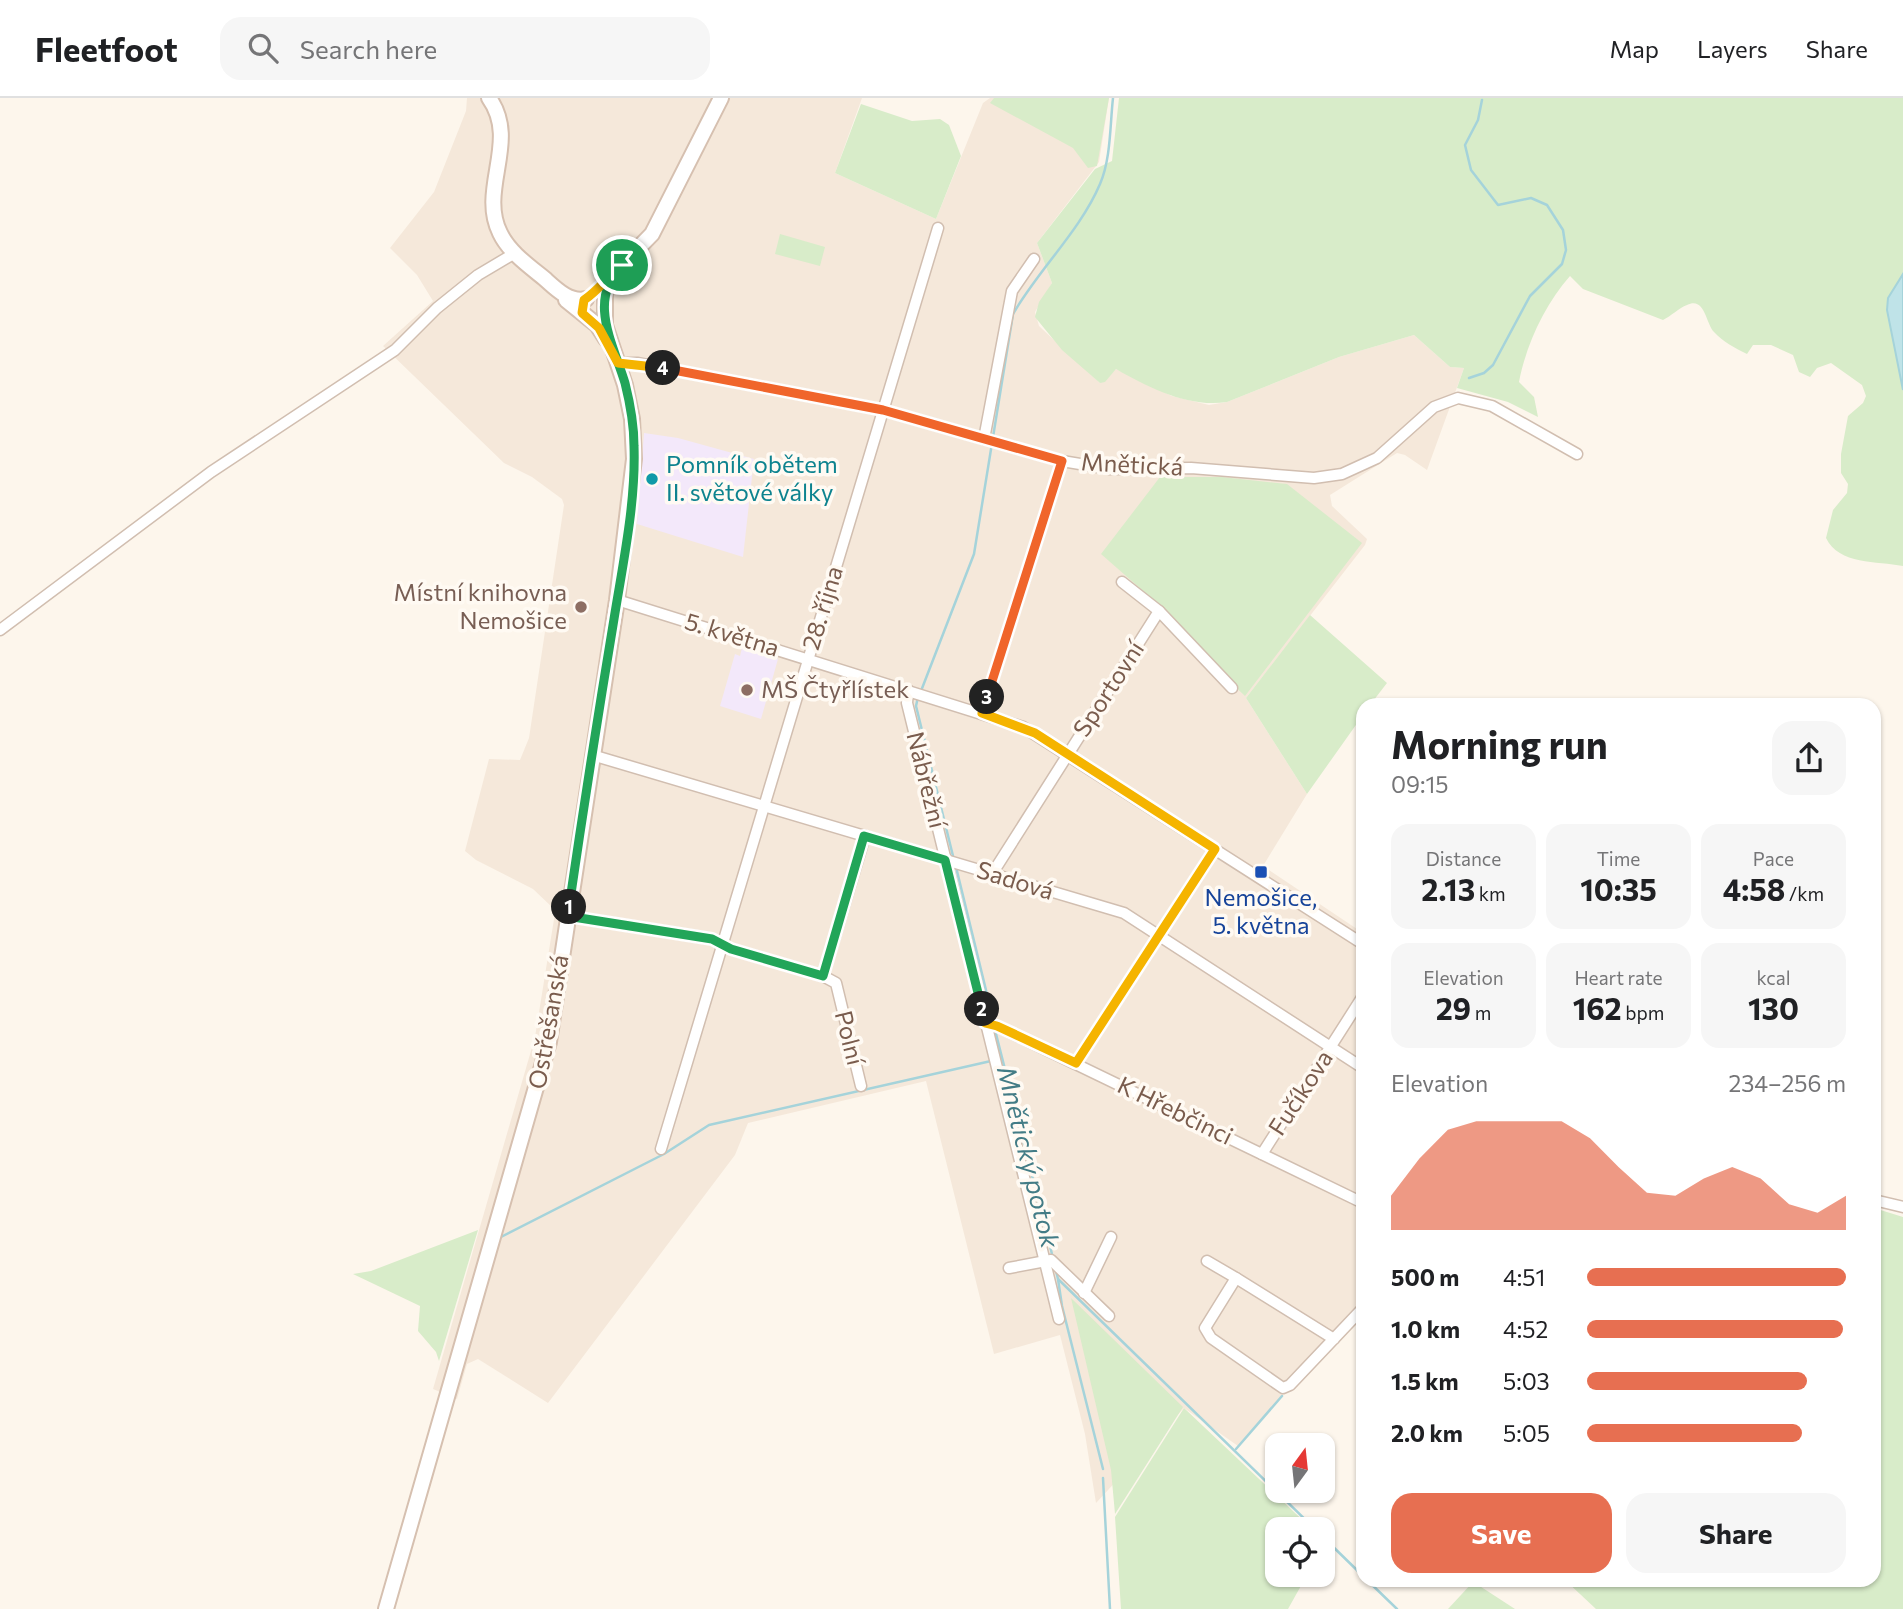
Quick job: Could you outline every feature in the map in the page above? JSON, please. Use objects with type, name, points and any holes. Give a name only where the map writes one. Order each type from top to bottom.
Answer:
[{"type":"street","points":[[489,98],[502,128],[494,202],[495,219],[503,239],[515,253],[599,328],[616,358]]},
{"type":"street","points":[[586,318],[581,307],[587,298],[652,234],[721,98]]},
{"type":"street","name":"28. října","points":[[661,1149],[938,228]]},
{"type":"street","points":[[0,630],[242,450],[396,350],[437,309],[478,275],[515,253]]},
{"type":"street","points":[[984,439],[1012,291],[1034,259]]},
{"type":"street","points":[[586,318],[600,321],[606,308],[606,288],[622,265]]},
{"type":"street","points":[[553,287],[572,298],[597,297],[606,308]]},
{"type":"street","name":"Ostřešanská","points":[[386,1609],[545,1059],[617,600],[635,447],[629,402],[605,325],[606,308]]},
{"type":"street","name":"Mnětická","points":[[616,358],[883,410],[1062,461],[1110,468],[1191,468],[1326,477],[1366,465],[1390,448],[1434,407],[1451,399],[1465,398],[1492,406],[1577,454]]},
{"type":"street","points":[[982,713],[1062,461]]},
{"type":"street","name":"Sportovní","points":[[1122,582],[1159,611],[1232,688]]},
{"type":"street","name":"5. května","points":[[617,600],[982,713],[1035,733],[1356,940]]},
{"type":"street","name":"Sportovní","points":[[992,874],[1159,611]]},
{"type":"street","name":"Nábřežní","points":[[909,691],[906,703],[952,862],[991,1024],[995,1060],[1059,1319]]},
{"type":"street","name":"Sadová","points":[[592,755],[1124,913],[1356,1063]]},
{"type":"street","points":[[567,916],[722,943],[731,949],[823,976],[864,836]]},
{"type":"street","points":[[1076,1063],[1215,849]]},
{"type":"street","name":"Polní","points":[[823,976],[836,983],[861,1086]]},
{"type":"street","name":"Fučíkova","points":[[1262,1154],[1356,1007]]},
{"type":"street","name":"K Hřebčinci","points":[[991,1024],[1356,1200]]},
{"type":"street","points":[[1881,1202],[1903,1207]]},
{"type":"street","points":[[1084,1293],[1111,1237]]},
{"type":"street","points":[[1009,1268],[1051,1261],[1109,1315]]},
{"type":"street","points":[[1207,1261],[1334,1339]]},
{"type":"street","points":[[1236,1278],[1207,1322],[1206,1333],[1283,1388],[1290,1385],[1356,1315]]},
{"type":"shaded area","points":[[467,98],[862,98],[835,173],[936,219],[983,103],[990,98],[1109,98],[1099,162],[1037,243],[1052,283],[1035,312],[1039,326],[1100,383],[1116,369],[1172,396],[1209,405],[1227,402],[1339,357],[1414,335],[1450,367],[1464,368],[1427,470],[1405,455],[1397,453],[1330,495],[1332,506],[1367,539],[1365,545],[1246,698],[1307,794],[1263,866],[1356,928],[1356,1311],[1238,1446],[1184,1408],[1096,1503],[1085,1434],[1060,1335],[994,1354],[926,1081],[748,1123],[735,1155],[548,1403],[478,1359],[467,1364],[457,1399],[433,1389],[535,1037],[555,913],[533,889],[476,860],[465,851],[489,759],[520,760],[529,738],[564,505],[562,499],[532,477],[504,463],[383,346],[433,301],[417,275],[390,248],[434,192],[466,111]]},
{"type":"shaded area","points":[[644,433],[678,438],[754,459],[743,557],[637,524]]},
{"type":"shaded area","name":"MŠ Čtyřlístek","points":[[742,648],[778,659],[761,719],[720,706],[735,654],[740,656]]},
{"type":"green space","points":[[994,98],[1109,98],[1097,166],[1088,168],[1073,148],[990,103]]},
{"type":"green space","points":[[1119,98],[1903,98],[1903,274],[1888,298],[1887,310],[1903,390],[1903,566],[1849,557],[1832,547],[1826,538],[1833,510],[1847,493],[1848,484],[1841,473],[1841,454],[1848,416],[1863,403],[1866,396],[1862,385],[1831,363],[1817,368],[1810,377],[1799,372],[1793,355],[1771,345],[1753,345],[1747,354],[1718,336],[1698,304],[1684,306],[1663,320],[1583,289],[1570,276],[1545,312],[1522,368],[1519,382],[1534,397],[1538,417],[1508,402],[1457,388],[1464,368],[1450,367],[1414,335],[1339,357],[1227,402],[1198,402],[1170,395],[1116,369],[1105,382],[1100,383],[1062,350],[1035,317],[1039,302],[1052,283],[1037,243],[1095,169],[1112,161]]},
{"type":"green space","points":[[861,104],[912,121],[940,119],[949,125],[961,156],[936,219],[835,173]]},
{"type":"green space","points":[[780,234],[825,247],[820,266],[775,254]]},
{"type":"green space","points":[[1160,477],[1222,477],[1287,484],[1362,543],[1245,696],[1210,663],[1166,611],[1101,554]]},
{"type":"green space","points":[[1310,615],[1387,683],[1375,698],[1356,698],[1356,725],[1307,794],[1246,698]]},
{"type":"green space","points":[[1881,1210],[1903,1217],[1903,1609],[1596,1609],[1572,1587],[1881,1587]]},
{"type":"green space","points":[[478,1230],[439,1361],[436,1352],[418,1331],[420,1306],[353,1274],[371,1271]]},
{"type":"green space","points":[[1071,1298],[1183,1407],[1115,1514],[1111,1470]]},
{"type":"green space","points":[[1184,1408],[1265,1485],[1265,1503],[1284,1503],[1299,1517],[1265,1517],[1265,1587],[1300,1587],[1288,1609],[1121,1609],[1115,1517]]},
{"type":"green space","points":[[1468,1587],[1481,1587],[1515,1609],[1448,1609]]},
{"type":"water","points":[[1903,274],[1903,390],[1887,310],[1888,298]]},
{"type":"waterway","name":"Mnětický potok","points":[[921,691],[974,554],[1013,314],[1082,218],[1100,184],[1108,153],[1113,98]]},
{"type":"waterway","points":[[1469,378],[1484,373],[1493,365],[1530,296],[1562,264],[1566,250],[1563,230],[1547,205],[1531,198],[1498,205],[1471,170],[1465,145],[1478,120],[1482,100]]},
{"type":"waterway","name":"Mnětický potok","points":[[918,697],[916,706],[954,860]]},
{"type":"waterway","name":"Mnětický potok","points":[[956,867],[994,1023]]},
{"type":"waterway","name":"Mnětický potok","points":[[995,1030],[1053,1258]]},
{"type":"waterway","points":[[499,1238],[664,1154],[709,1125],[991,1061]]},
{"type":"waterway","name":"Mnětický potok","points":[[1056,1271],[1058,1279],[1303,1517]]},
{"type":"waterway","points":[[1058,1279],[1062,1306],[1103,1469]]},
{"type":"waterway","points":[[1236,1449],[1282,1396]]},
{"type":"waterway","points":[[1103,1478],[1110,1609]]},
{"type":"waterway","name":"Mnětický potok","points":[[1335,1549],[1356,1569]]},
{"type":"waterway","name":"Mnětický potok","points":[[1374,1587],[1397,1609]]},
{"type":"place","name":"Pomník obětem II. světové války","points":[[652,479]]},
{"type":"place","name":"Místní knihovna Nemošice","points":[[581,607]]},
{"type":"place","name":"MŠ Čtyřlístek","points":[[747,690]]},
{"type":"place","name":"Nemošice, 5. května","points":[[1261,872]]},
{"type":"route","points":[[622,265],[604,279],[595,292],[583,302],[581,309],[584,317],[599,328],[614,354],[618,363],[637,363],[883,410],[1062,461],[982,713],[1035,733],[1215,849],[1076,1063],[985,1023],[945,860],[864,836],[823,976],[731,949],[712,939],[567,916],[617,600],[633,472],[635,447],[629,402],[621,371],[614,354],[605,325],[605,291],[612,275],[622,265]]}]
